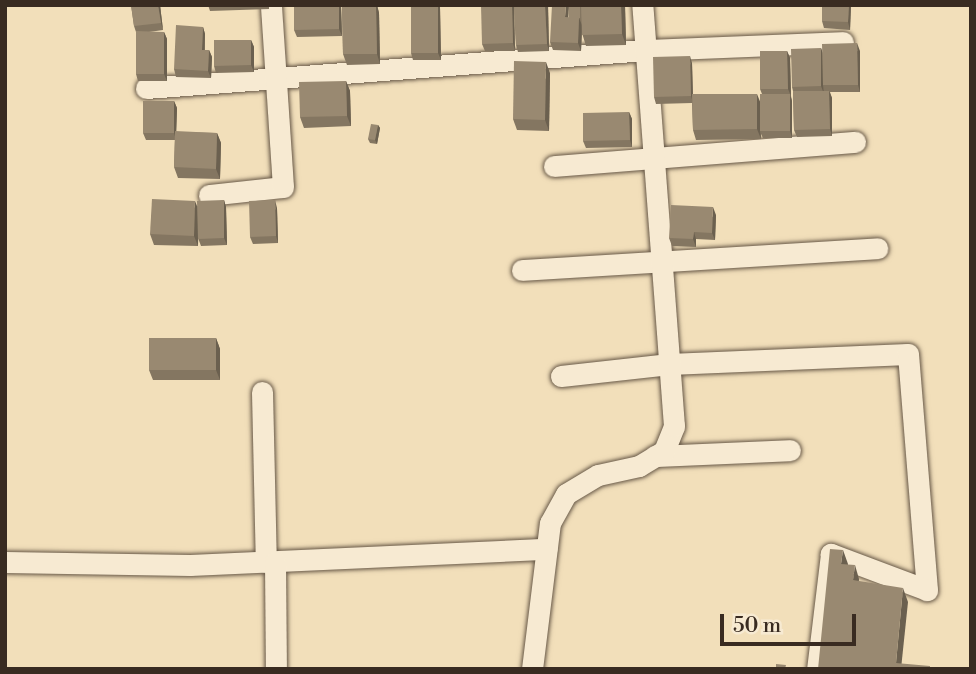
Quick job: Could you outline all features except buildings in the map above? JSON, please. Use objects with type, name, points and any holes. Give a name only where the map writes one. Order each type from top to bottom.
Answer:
[{"type":"street","points":[[209,195],[283,187],[271,5]]},
{"type":"street","points":[[532,669],[550,523],[566,494],[597,475],[639,466],[664,451],[674,426],[642,5]]},
{"type":"street","points":[[146,88],[646,50],[844,41]]},
{"type":"street","points":[[554,166],[855,142]]},
{"type":"street","points":[[522,270],[877,248]]},
{"type":"street","points":[[561,376],[669,364],[908,354],[927,590],[831,554],[817,669]]},
{"type":"street","points":[[262,392],[275,669]]},
{"type":"street","points":[[655,456],[790,450]]},
{"type":"street","points":[[5,562],[271,562],[547,549]]}]
